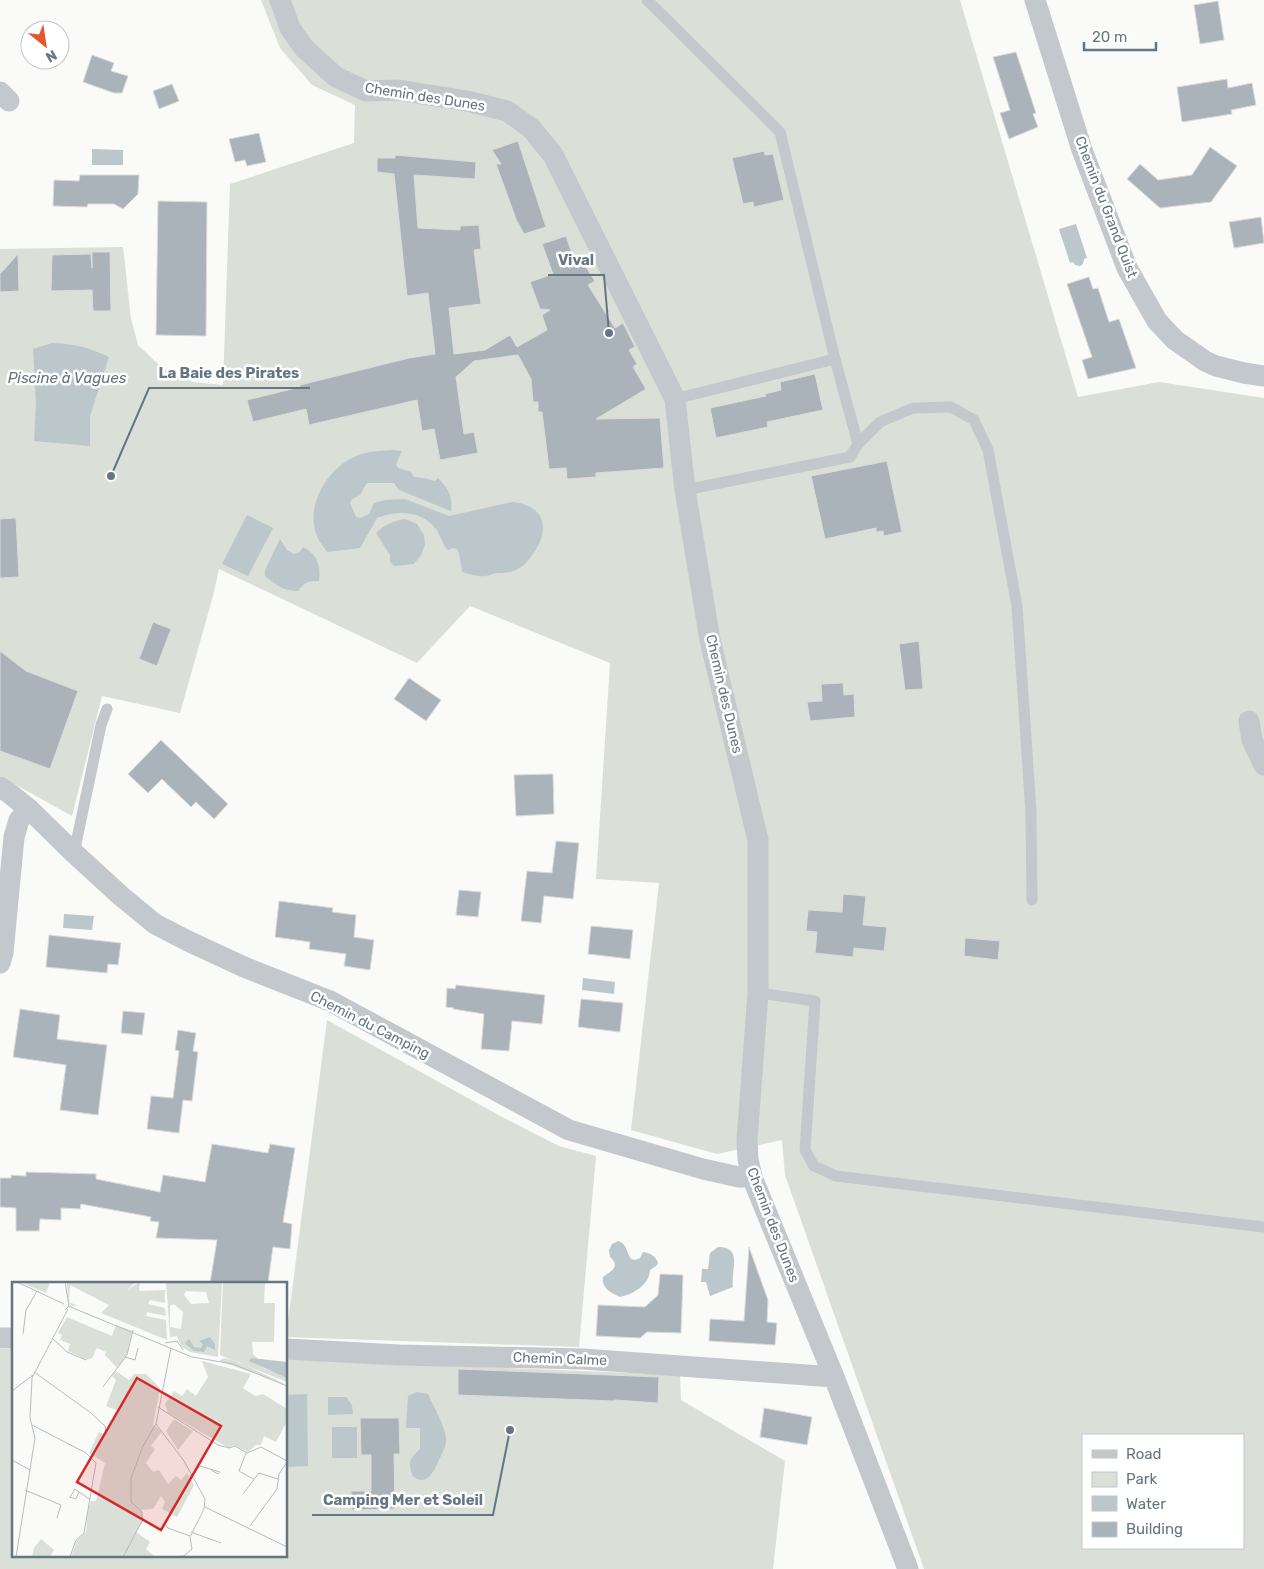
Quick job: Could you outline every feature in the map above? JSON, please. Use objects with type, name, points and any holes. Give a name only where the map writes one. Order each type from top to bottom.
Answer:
[{"type":"street","name":"Chemin des Dunes","points":[[280,0],[290,28],[304,48],[336,77],[366,91],[398,90],[507,111],[531,128],[553,155],[675,399],[685,490],[710,640],[758,840],[758,993],[747,1140],[748,1159],[752,1177],[834,1377],[908,1569]]},
{"type":"street","name":"Chemin du Grand Quist","points":[[1035,0],[1082,150],[1127,268],[1157,321],[1174,340],[1204,361],[1244,373],[1264,376]]},
{"type":"street","points":[[1249,721],[1252,740],[1264,764]]},
{"type":"street","name":"Chemin du Camping","points":[[0,787],[28,809],[121,896],[155,924],[218,956],[330,1001],[569,1130],[703,1169],[739,1177],[752,1177]]},
{"type":"street","points":[[0,963],[3,953],[14,837],[19,820],[28,809]]},
{"type":"street","name":"Chemin Calme","points":[[288,1349],[399,1355],[584,1359],[834,1377]]},
{"type":"lane","points":[[647,0],[780,132],[835,359],[858,444]]},
{"type":"lane","points":[[675,399],[835,359]]},
{"type":"lane","points":[[685,490],[850,457],[858,444],[880,422],[913,408],[951,407],[974,420],[988,450],[1016,606],[1030,812],[1032,900]]},
{"type":"lane","points":[[74,853],[101,725],[107,710]]},
{"type":"lane","points":[[758,993],[815,1001],[805,1150],[814,1166],[836,1176],[1264,1226]]},
{"type":"green space","points":[[261,0],[960,0],[1078,397],[1159,382],[1264,398],[1264,1569],[924,1569],[785,1175],[782,1140],[717,1154],[631,1130],[659,883],[596,879],[610,663],[470,606],[417,663],[219,569],[180,713],[102,696],[72,816],[0,776],[0,249],[123,247],[131,319],[138,345],[161,367],[193,382],[223,385],[230,184],[354,143],[355,105],[312,85],[280,48]]},
{"type":"green space","points":[[327,1020],[502,1117],[559,1146],[596,1156],[579,1347],[288,1337],[288,1322]]},
{"type":"green space","points":[[0,1349],[12,1349],[12,1556],[288,1556],[288,1359],[680,1375],[681,1400],[785,1461],[773,1569],[0,1569]]},
{"type":"water","points":[[92,149],[123,150],[123,165],[92,165]]},
{"type":"water","points":[[1076,224],[1087,258],[1084,259],[1083,264],[1080,266],[1075,265],[1073,262],[1070,263],[1059,229]]},
{"type":"water","name":"Piscine à Vagues","points":[[52,343],[81,347],[109,357],[90,416],[90,446],[34,441],[36,404],[33,349]]},
{"type":"water","points":[[393,450],[402,451],[396,464],[398,468],[411,472],[414,477],[435,481],[438,478],[442,482],[450,497],[451,511],[399,490],[394,483],[367,483],[360,495],[352,499],[350,503],[356,517],[360,518],[369,514],[374,503],[385,500],[405,499],[449,516],[512,502],[523,504],[537,512],[543,525],[540,542],[527,562],[511,572],[496,573],[488,576],[462,572],[457,549],[448,550],[436,529],[430,523],[424,518],[409,513],[385,515],[377,518],[360,548],[327,552],[317,536],[314,525],[316,502],[326,481],[343,464],[357,456]]},
{"type":"water","points":[[247,515],[273,528],[248,576],[222,564]]},
{"type":"water","points":[[405,519],[417,524],[424,535],[425,545],[421,555],[414,564],[394,566],[390,562],[390,555],[376,533],[389,523]]},
{"type":"water","points":[[280,539],[287,550],[294,554],[300,552],[303,547],[312,553],[319,565],[319,581],[312,581],[302,586],[298,591],[293,591],[280,587],[265,576],[265,570]]},
{"type":"water","points":[[64,914],[94,916],[92,930],[63,928]]},
{"type":"water","points":[[583,978],[615,982],[614,994],[582,990]]},
{"type":"water","points":[[618,1241],[625,1246],[632,1259],[640,1258],[643,1252],[652,1255],[658,1263],[650,1270],[647,1280],[640,1288],[620,1297],[607,1290],[603,1281],[603,1277],[612,1271],[615,1266],[610,1257],[609,1250],[612,1244]]},
{"type":"water","points":[[718,1247],[726,1248],[733,1255],[733,1287],[710,1296],[706,1282],[701,1282],[702,1269],[708,1269],[710,1253]]},
{"type":"water","points":[[417,1392],[428,1394],[441,1421],[446,1438],[445,1446],[435,1468],[426,1479],[422,1480],[413,1476],[410,1467],[410,1461],[420,1449],[420,1428],[406,1428],[408,1396]]},
{"type":"water","points":[[307,1394],[308,1466],[288,1467],[288,1395]]},
{"type":"water","points":[[328,1397],[346,1397],[352,1405],[353,1414],[328,1415]]},
{"type":"water","points":[[332,1427],[357,1427],[357,1458],[332,1458]]},
{"type":"building","points":[[1218,1],[1224,40],[1200,44],[1194,5]]},
{"type":"building","points":[[1016,52],[1036,113],[1033,114],[1038,127],[1009,139],[1000,113],[1010,110],[993,57]]},
{"type":"building","points":[[92,55],[114,63],[111,71],[128,76],[122,93],[114,93],[83,82]]},
{"type":"building","points":[[1227,79],[1228,88],[1252,83],[1256,105],[1231,110],[1232,114],[1182,122],[1177,87]]},
{"type":"building","points":[[172,84],[179,101],[159,109],[153,91]]},
{"type":"building","points":[[259,133],[266,162],[247,166],[245,160],[235,162],[229,139]]},
{"type":"building","points":[[518,141],[546,227],[524,234],[516,219],[496,164],[501,164],[492,150]]},
{"type":"building","points":[[1210,147],[1237,166],[1211,202],[1160,208],[1127,179],[1140,164],[1158,180],[1192,175]]},
{"type":"building","points":[[764,151],[765,155],[773,154],[784,200],[754,207],[753,202],[743,204],[732,158]]},
{"type":"building","points":[[395,155],[476,162],[475,179],[414,175],[418,228],[460,230],[460,226],[479,225],[481,249],[474,250],[481,304],[449,308],[454,354],[485,350],[510,335],[517,347],[547,330],[542,315],[550,310],[540,309],[530,282],[553,274],[542,244],[566,236],[577,268],[584,264],[595,281],[588,285],[615,328],[623,323],[635,347],[629,350],[637,364],[633,367],[646,389],[596,419],[660,418],[664,468],[596,473],[596,477],[567,479],[566,468],[549,469],[542,412],[538,412],[538,402],[533,402],[531,379],[518,355],[474,361],[456,377],[464,434],[474,432],[478,453],[440,460],[434,429],[422,431],[417,400],[309,425],[306,409],[253,422],[247,400],[409,358],[435,354],[428,293],[407,296],[394,174],[377,172],[377,158],[395,158]]},
{"type":"building","points":[[80,175],[139,175],[138,194],[123,209],[114,204],[88,204],[87,207],[53,206],[54,180],[79,181]]},
{"type":"building","points":[[158,201],[207,202],[206,336],[156,335]]},
{"type":"building","points":[[1261,217],[1264,243],[1234,248],[1229,222]]},
{"type":"building","points":[[92,252],[110,252],[111,311],[93,311],[92,290],[51,291],[52,255],[91,254],[92,268]]},
{"type":"building","points":[[18,254],[19,291],[0,292],[0,274]]},
{"type":"building","points":[[1089,277],[1093,289],[1098,288],[1109,322],[1119,319],[1136,368],[1088,379],[1082,360],[1092,357],[1067,284]]},
{"type":"building","points":[[815,374],[823,410],[767,422],[768,427],[716,438],[710,408],[766,396],[765,394],[781,390],[780,382]]},
{"type":"building","points":[[887,461],[902,532],[884,536],[883,531],[876,532],[876,528],[825,539],[811,476]]},
{"type":"building","points":[[16,518],[19,577],[0,578],[0,519]]},
{"type":"building","points":[[153,622],[171,629],[157,666],[139,659]]},
{"type":"building","points":[[919,641],[923,689],[905,690],[899,644]]},
{"type":"building","points":[[0,651],[26,671],[78,691],[50,769],[0,751]]},
{"type":"building","points":[[409,678],[441,700],[426,721],[394,699]]},
{"type":"building","points":[[843,683],[844,695],[854,694],[855,717],[810,721],[807,702],[822,701],[821,684]]},
{"type":"building","points":[[161,740],[228,804],[214,819],[196,802],[191,807],[162,779],[148,793],[128,774]]},
{"type":"building","points":[[553,774],[554,814],[516,816],[514,775]]},
{"type":"building","points":[[556,841],[579,843],[573,899],[544,896],[541,923],[521,921],[527,871],[552,873]]},
{"type":"building","points":[[459,890],[481,892],[478,917],[456,915]]},
{"type":"building","points":[[843,894],[866,896],[863,925],[887,927],[884,951],[854,948],[853,957],[815,953],[817,932],[806,931],[808,910],[842,912]]},
{"type":"building","points":[[279,901],[333,908],[332,912],[356,915],[354,937],[374,940],[370,970],[344,966],[346,954],[309,949],[310,942],[275,937]]},
{"type":"building","points":[[591,926],[633,930],[630,959],[588,954]]},
{"type":"building","points":[[49,935],[121,943],[118,965],[108,964],[107,973],[46,967]]},
{"type":"building","points":[[965,938],[1000,941],[998,960],[964,956]]},
{"type":"building","points":[[456,985],[545,995],[542,1024],[512,1021],[509,1051],[481,1049],[484,1014],[446,1007],[447,988],[455,989]]},
{"type":"building","points":[[581,999],[623,1003],[620,1032],[578,1027]]},
{"type":"building","points":[[20,1009],[60,1015],[57,1039],[107,1045],[98,1115],[60,1110],[66,1065],[13,1057]]},
{"type":"building","points":[[123,1011],[145,1013],[142,1035],[121,1033]]},
{"type":"building","points":[[178,1030],[196,1033],[193,1051],[198,1052],[192,1101],[183,1100],[179,1133],[147,1129],[151,1096],[173,1098],[179,1051],[175,1050]]},
{"type":"building","points":[[212,1144],[268,1153],[270,1144],[295,1148],[283,1222],[292,1224],[290,1249],[273,1247],[268,1282],[210,1282],[217,1240],[156,1238],[159,1222],[150,1221],[151,1217],[81,1204],[80,1209],[61,1208],[61,1220],[40,1219],[39,1231],[16,1231],[16,1208],[0,1207],[0,1178],[11,1178],[11,1175],[26,1176],[26,1172],[96,1174],[96,1179],[160,1192],[163,1175],[205,1182]]},
{"type":"building","points":[[749,1247],[768,1300],[767,1322],[777,1323],[775,1345],[709,1341],[710,1319],[744,1321]]},
{"type":"building","points":[[660,1274],[683,1275],[681,1333],[647,1332],[640,1338],[596,1336],[598,1305],[645,1307],[658,1295]]},
{"type":"building","points":[[458,1369],[659,1377],[658,1403],[458,1395]]},
{"type":"building","points":[[764,1408],[812,1417],[807,1445],[760,1437]]},
{"type":"building","points":[[360,1418],[399,1418],[400,1454],[394,1454],[395,1509],[352,1510],[351,1491],[371,1491],[371,1455],[361,1455]]},
{"type":"place","name":"Vival","points":[[609,333]]},
{"type":"place","name":"La Baie des Pirates","points":[[111,476]]},
{"type":"place","name":"Camping Mer et Soleil","points":[[510,1430]]}]
